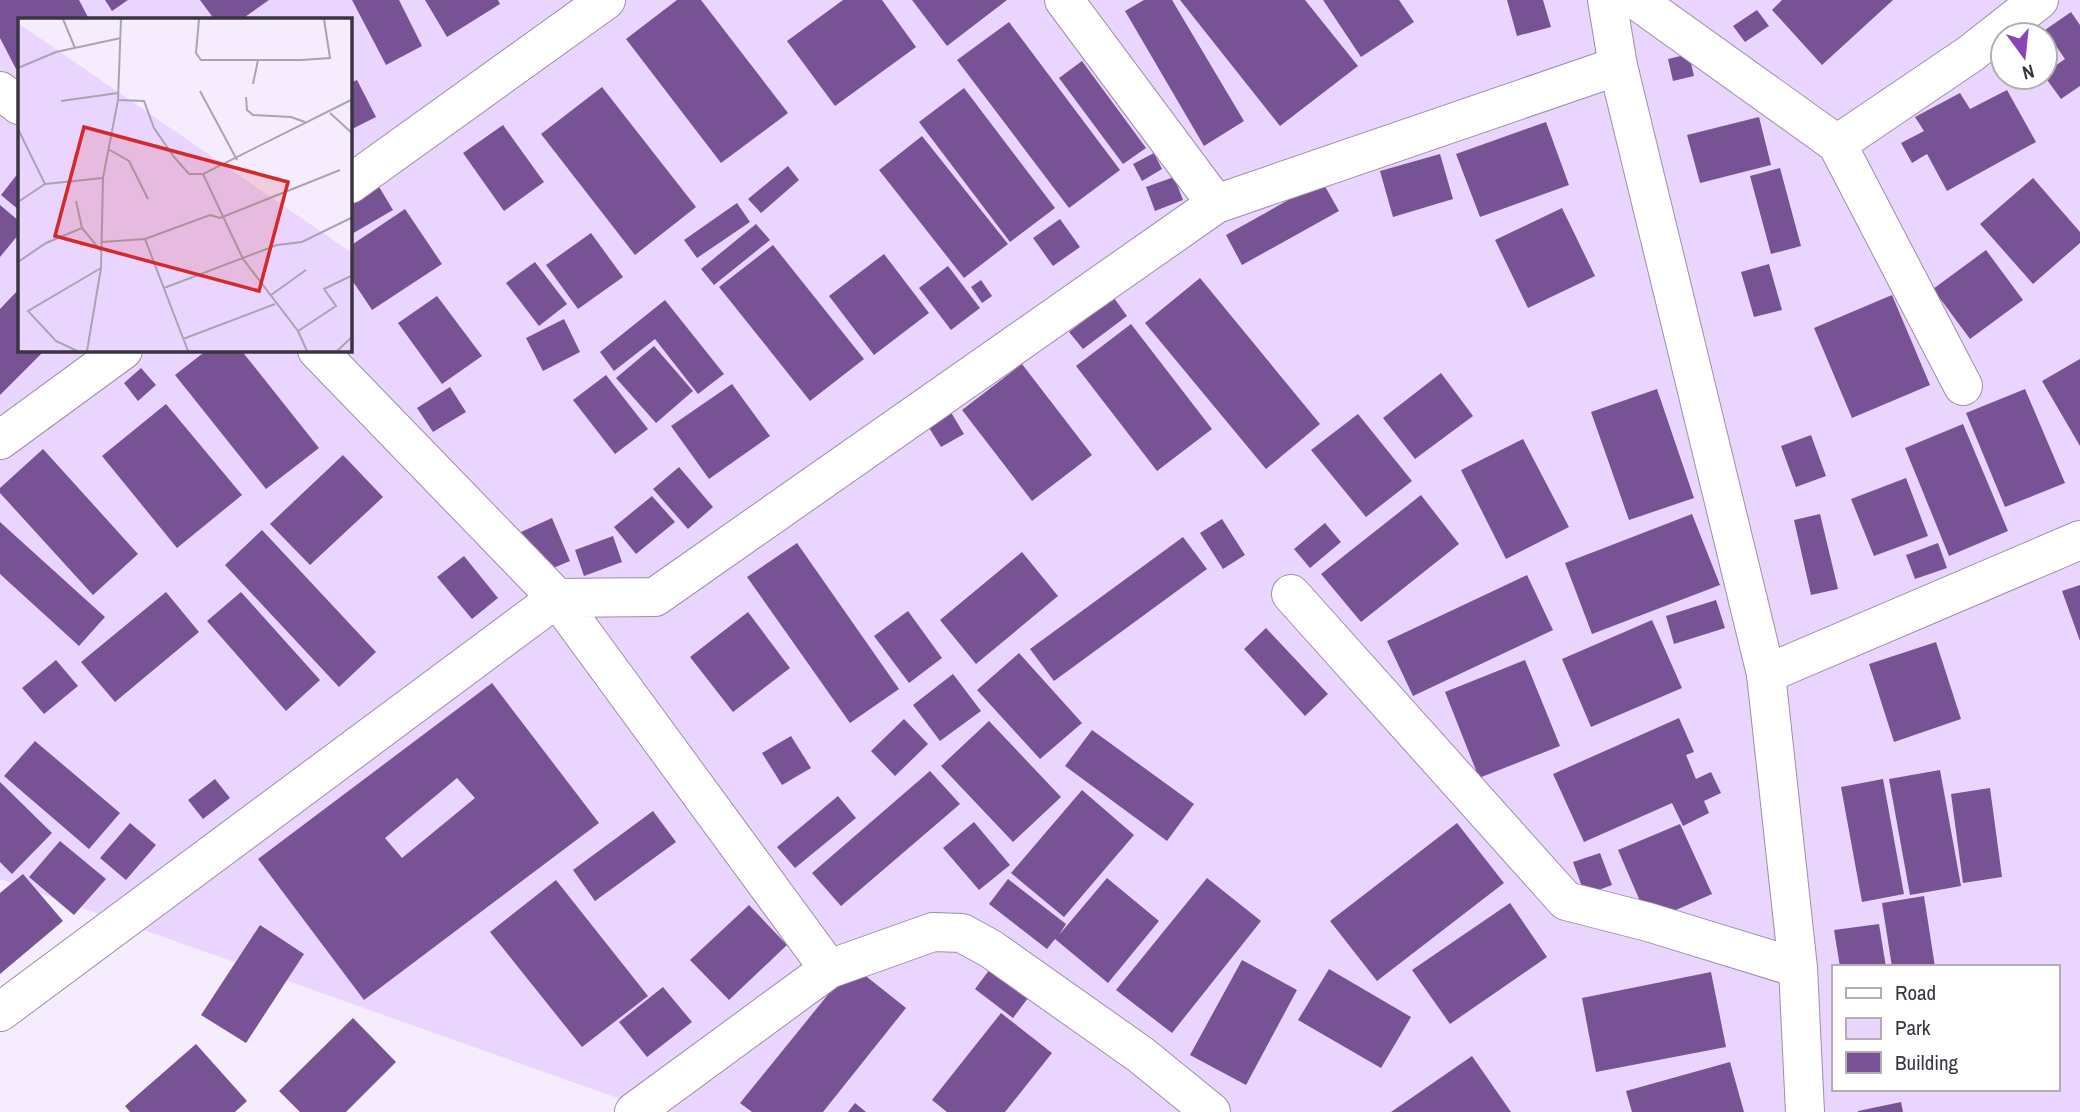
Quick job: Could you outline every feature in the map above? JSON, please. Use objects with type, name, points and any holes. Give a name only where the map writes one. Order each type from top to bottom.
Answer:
[{"type":"street","points":[[352,183],[606,0]]},
{"type":"street","points":[[1064,0],[1216,204]]},
{"type":"street","points":[[1607,0],[1619,66],[1766,674],[1798,968],[1805,1112]]},
{"type":"street","points":[[1636,0],[1838,144],[1963,386]]},
{"type":"street","points":[[1838,144],[1970,54],[2039,0]]},
{"type":"street","points":[[0,1012],[557,598],[654,597],[1216,204],[1619,66]]},
{"type":"street","points":[[0,91],[18,104]]},
{"type":"street","points":[[0,440],[119,352]]},
{"type":"street","points":[[319,352],[557,598],[829,969]]},
{"type":"street","points":[[1766,674],[2080,540]]},
{"type":"street","points":[[1291,594],[1566,901],[1648,922],[1798,968]]},
{"type":"street","points":[[635,1112],[829,969],[933,932],[962,933],[991,949],[1141,1055],[1211,1112]]},
{"type":"green space","points":[[0,0],[2080,0],[2080,1112],[657,1112],[0,879]]},
{"type":"building","points":[[0,0],[79,0],[88,18],[18,18],[16,69],[0,38]]},
{"type":"building","points":[[105,0],[128,0],[112,11]]},
{"type":"building","points":[[200,0],[269,0],[243,18],[213,18]]},
{"type":"building","points":[[352,0],[399,0],[422,46],[386,65]]},
{"type":"building","points":[[425,0],[498,0],[500,4],[447,37]]},
{"type":"building","points":[[677,0],[701,0],[788,113],[721,163],[626,39]]},
{"type":"building","points":[[843,0],[882,0],[916,47],[835,106],[787,41]]},
{"type":"building","points":[[912,0],[1007,0],[947,46]]},
{"type":"building","points":[[1144,0],[1172,0],[1244,121],[1204,146],[1125,11]]},
{"type":"building","points":[[1180,0],[1305,0],[1358,66],[1280,126]]},
{"type":"building","points":[[1323,0],[1399,0],[1414,22],[1361,57]]},
{"type":"building","points":[[1507,0],[1543,0],[1551,27],[1517,36]]},
{"type":"building","points":[[1782,0],[1893,0],[1822,65],[1772,10]]},
{"type":"building","points":[[1757,10],[1769,26],[1745,42],[1733,26]]},
{"type":"building","points":[[2071,12],[2080,25],[2080,86],[2061,99],[2055,91],[2059,91],[2059,63],[2065,59],[2059,50],[2058,21]]},
{"type":"building","points":[[1009,22],[1120,170],[1069,208],[957,60]]},
{"type":"building","points":[[1689,54],[1694,76],[1673,81],[1668,59]]},
{"type":"building","points":[[1082,61],[1146,148],[1123,164],[1059,78]]},
{"type":"building","points":[[357,80],[376,117],[352,129],[352,82]]},
{"type":"building","points":[[602,87],[696,207],[635,255],[541,134]]},
{"type":"building","points":[[964,88],[1055,208],[1010,242],[919,122]]},
{"type":"building","points":[[2008,91],[2036,142],[1947,191],[1927,154],[1912,163],[1901,143],[1924,131],[1915,117],[1960,93],[1970,109]]},
{"type":"building","points":[[1759,117],[1771,165],[1700,183],[1687,135]]},
{"type":"building","points":[[1546,122],[1569,185],[1480,217],[1456,154]]},
{"type":"building","points":[[503,125],[544,182],[504,211],[463,153]]},
{"type":"building","points":[[922,136],[1008,244],[964,278],[879,170]]},
{"type":"building","points":[[1154,153],[1162,169],[1142,181],[1133,164]]},
{"type":"building","points":[[1440,154],[1453,199],[1393,217],[1380,171]]},
{"type":"building","points":[[788,166],[799,180],[761,213],[748,199]]},
{"type":"building","points":[[1780,168],[1801,246],[1771,254],[1750,176]]},
{"type":"building","points":[[18,173],[18,209],[1,195]]},
{"type":"building","points":[[1174,177],[1183,200],[1155,211],[1146,187]]},
{"type":"building","points":[[2033,178],[2080,232],[2080,243],[2033,284],[1980,224]]},
{"type":"building","points":[[1322,181],[1339,211],[1242,265],[1226,235]]},
{"type":"building","points":[[378,185],[393,210],[352,234],[352,201]]},
{"type":"building","points":[[737,203],[750,222],[697,258],[684,240]]},
{"type":"building","points":[[0,205],[18,220],[18,235],[0,257]]},
{"type":"building","points":[[1562,208],[1595,276],[1528,308],[1495,240]]},
{"type":"building","points":[[405,209],[442,264],[372,310],[352,280],[352,245]]},
{"type":"building","points":[[1060,219],[1080,247],[1053,266],[1033,238]]},
{"type":"building","points":[[756,224],[770,240],[714,285],[701,269]]},
{"type":"building","points":[[591,233],[623,277],[578,309],[546,265]]},
{"type":"building","points":[[773,245],[864,359],[810,401],[719,287]]},
{"type":"building","points":[[1986,250],[2023,300],[1970,339],[1933,289]]},
{"type":"building","points":[[884,254],[929,313],[874,355],[829,296]]},
{"type":"building","points":[[535,262],[567,304],[539,326],[506,283]]},
{"type":"building","points":[[1769,264],[1782,310],[1754,317],[1741,272]]},
{"type":"building","points":[[948,266],[980,308],[951,330],[919,288]]},
{"type":"building","points":[[1200,278],[1320,424],[1266,469],[1145,323]]},
{"type":"building","points":[[981,280],[992,296],[982,303],[971,287]]},
{"type":"building","points":[[18,290],[18,352],[43,352],[0,395],[0,309]]},
{"type":"building","points":[[1892,295],[1930,385],[1852,418],[1814,328]]},
{"type":"building","points":[[437,296],[482,356],[442,384],[398,323]]},
{"type":"building","points":[[1114,298],[1127,316],[1083,349],[1069,332]]},
{"type":"building","points":[[665,300],[724,374],[698,394],[655,339],[614,371],[600,352]]},
{"type":"building","points":[[564,319],[580,352],[543,371],[526,338]]},
{"type":"building","points":[[1131,324],[1212,429],[1157,471],[1076,366]]},
{"type":"building","points":[[654,346],[693,391],[656,423],[616,378]]},
{"type":"building","points":[[204,352],[243,352],[319,448],[266,489],[175,375]]},
{"type":"building","points":[[2080,359],[2080,446],[2042,381]]},
{"type":"building","points":[[1022,364],[1092,455],[1032,501],[962,410]]},
{"type":"building","points":[[141,368],[156,385],[138,401],[124,383]]},
{"type":"building","points":[[1441,373],[1473,416],[1415,459],[1383,418]]},
{"type":"building","points":[[606,375],[648,429],[615,454],[573,400]]},
{"type":"building","points":[[732,384],[770,436],[709,479],[671,426]]},
{"type":"building","points":[[450,387],[466,412],[433,432],[417,408]]},
{"type":"building","points":[[1657,389],[1694,498],[1629,520],[1591,412]]},
{"type":"building","points":[[2025,389],[2065,483],[2005,507],[1966,413]]},
{"type":"building","points":[[166,404],[242,495],[177,548],[102,456]]},
{"type":"building","points":[[949,409],[964,434],[941,447],[926,423]]},
{"type":"building","points":[[1358,414],[1412,481],[1366,517],[1311,450]]},
{"type":"building","points":[[1963,424],[2008,531],[1949,556],[1905,448]]},
{"type":"building","points":[[1811,435],[1826,476],[1796,487],[1781,446]]},
{"type":"building","points":[[1523,439],[1569,527],[1506,559],[1461,470]]},
{"type":"building","points":[[43,449],[138,554],[93,595],[0,493],[0,488]]},
{"type":"building","points":[[343,455],[383,497],[310,565],[270,524]]},
{"type":"building","points":[[679,467],[713,507],[688,529],[653,489]]},
{"type":"building","points":[[1906,478],[1928,536],[1874,556],[1851,499]]},
{"type":"building","points":[[1421,495],[1459,544],[1361,622],[1321,574]]},
{"type":"building","points":[[652,496],[675,522],[636,554],[614,527]]},
{"type":"building","points":[[1692,514],[1720,585],[1592,634],[1565,563]]},
{"type":"building","points":[[1820,514],[1838,589],[1811,595],[1794,520]]},
{"type":"building","points":[[552,518],[570,561],[539,574],[521,532]]},
{"type":"building","points":[[1222,519],[1245,555],[1223,569],[1200,533]]},
{"type":"building","points":[[0,522],[105,617],[79,646],[0,574]]},
{"type":"building","points":[[1325,523],[1341,542],[1310,568],[1294,549]]},
{"type":"building","points":[[262,530],[376,652],[339,687],[225,565]]},
{"type":"building","points":[[613,536],[622,562],[584,576],[575,550]]},
{"type":"building","points":[[1183,537],[1207,569],[1054,681],[1030,649]]},
{"type":"building","points":[[797,543],[899,689],[850,723],[747,577]]},
{"type":"building","points":[[1938,543],[1947,568],[1915,579],[1906,555]]},
{"type":"building","points":[[1022,552],[1058,596],[976,664],[940,620]]},
{"type":"building","points":[[464,556],[498,598],[472,619],[437,577]]},
{"type":"building","points":[[1527,575],[1553,630],[1413,696],[1387,641]]},
{"type":"building","points":[[2080,585],[2080,641],[2062,591]]},
{"type":"building","points":[[166,592],[199,632],[115,702],[81,662]]},
{"type":"building","points":[[241,592],[320,680],[286,711],[207,621]]},
{"type":"building","points":[[1716,600],[1725,628],[1674,644],[1666,616]]},
{"type":"building","points":[[908,611],[942,658],[909,683],[874,636]]},
{"type":"building","points":[[748,612],[790,668],[733,712],[690,657]]},
{"type":"building","points":[[1652,620],[1682,688],[1591,727],[1562,659]]},
{"type":"building","points":[[1266,628],[1328,694],[1305,716],[1244,649]]},
{"type":"building","points":[[1936,642],[1961,719],[1894,742],[1869,664]]},
{"type":"building","points":[[1019,653],[1082,723],[1040,759],[977,690]]},
{"type":"building","points":[[56,660],[78,686],[44,714],[22,688]]},
{"type":"building","points":[[1525,660],[1560,746],[1479,778],[1445,692]]},
{"type":"building","points":[[953,674],[981,711],[940,741],[913,705]]},
{"type":"building","points":[[492,683],[599,823],[364,1000],[258,859]],"holes":[[[457,778],[475,798],[402,858],[385,838]]]},
{"type":"building","points":[[1679,718],[1694,752],[1686,755],[1696,779],[1711,772],[1721,793],[1704,801],[1709,813],[1683,826],[1672,803],[1584,842],[1553,774]]},
{"type":"building","points":[[904,719],[928,744],[895,776],[871,751]]},
{"type":"building","points":[[989,721],[1061,797],[1013,842],[941,766]]},
{"type":"building","points":[[1092,730],[1194,804],[1167,841],[1065,766]]},
{"type":"building","points":[[791,736],[811,768],[782,785],[762,753]]},
{"type":"building","points":[[35,741],[120,813],[89,849],[4,776]]},
{"type":"building","points":[[1940,770],[1961,886],[1910,895],[1889,779]]},
{"type":"building","points":[[930,771],[960,804],[841,906],[812,873]]},
{"type":"building","points":[[215,779],[230,798],[203,819],[188,800]]},
{"type":"building","points":[[1883,779],[1904,894],[1862,902],[1841,787]]},
{"type":"building","points":[[0,782],[52,833],[12,874],[0,862]]},
{"type":"building","points":[[1990,788],[2002,877],[1963,883],[1951,794]]},
{"type":"building","points":[[1082,790],[1134,835],[1064,917],[1011,873]]},
{"type":"building","points":[[838,796],[856,818],[795,868],[777,847]]},
{"type":"building","points":[[653,811],[676,842],[595,901],[573,870]]},
{"type":"building","points":[[974,822],[1010,865],[979,890],[943,848]]},
{"type":"building","points":[[130,823],[156,845],[126,880],[100,858]]},
{"type":"building","points":[[1457,823],[1504,883],[1377,981],[1330,921]]},
{"type":"building","points":[[1680,824],[1712,894],[1649,922],[1618,850]]},
{"type":"building","points":[[60,841],[106,879],[74,915],[29,877]]},
{"type":"building","points":[[1600,853],[1612,885],[1585,895],[1573,862]]},
{"type":"building","points":[[23,874],[63,921],[0,974],[0,893]]},
{"type":"building","points":[[1107,878],[1159,921],[1108,983],[1055,939],[1047,949],[989,904],[1008,879],[1066,924],[1059,935]]},
{"type":"building","points":[[1207,878],[1261,921],[1172,1033],[1116,990]]},
{"type":"building","points":[[556,880],[648,996],[582,1047],[490,932]]},
{"type":"building","points":[[1924,896],[1935,965],[1892,965],[1882,903]]},
{"type":"building","points":[[1510,903],[1547,957],[1450,1024],[1412,970]]},
{"type":"building","points":[[749,905],[787,945],[729,1000],[690,960]]},
{"type":"building","points":[[1879,924],[1886,965],[1840,965],[1834,930]]},
{"type":"building","points":[[260,925],[304,954],[246,1043],[201,1015]]},
{"type":"building","points":[[1242,960],[1297,990],[1246,1085],[1190,1055]]},
{"type":"building","points":[[996,961],[1034,990],[1013,1018],[975,989]]},
{"type":"building","points":[[852,965],[906,1008],[823,1112],[752,1112],[740,1103]]},
{"type":"building","points":[[1329,969],[1411,1017],[1381,1068],[1298,1020]]},
{"type":"building","points":[[1711,972],[1726,1047],[1596,1072],[1582,998]]},
{"type":"building","points":[[663,987],[692,1022],[647,1057],[619,1022]]},
{"type":"building","points":[[1001,1013],[1052,1053],[1005,1112],[947,1112],[932,1100]]},
{"type":"building","points":[[353,1018],[396,1062],[346,1112],[300,1112],[279,1091]]},
{"type":"building","points":[[196,1044],[247,1101],[235,1112],[130,1112],[125,1106]]},
{"type":"building","points":[[1472,1056],[1511,1112],[1391,1112]]},
{"type":"building","points":[[1730,1062],[1744,1112],[1632,1112],[1626,1091]]},
{"type":"building","points":[[1901,1102],[1903,1112],[1858,1112],[1858,1111]]},
{"type":"building","points":[[855,1103],[866,1112],[848,1112]]}]
